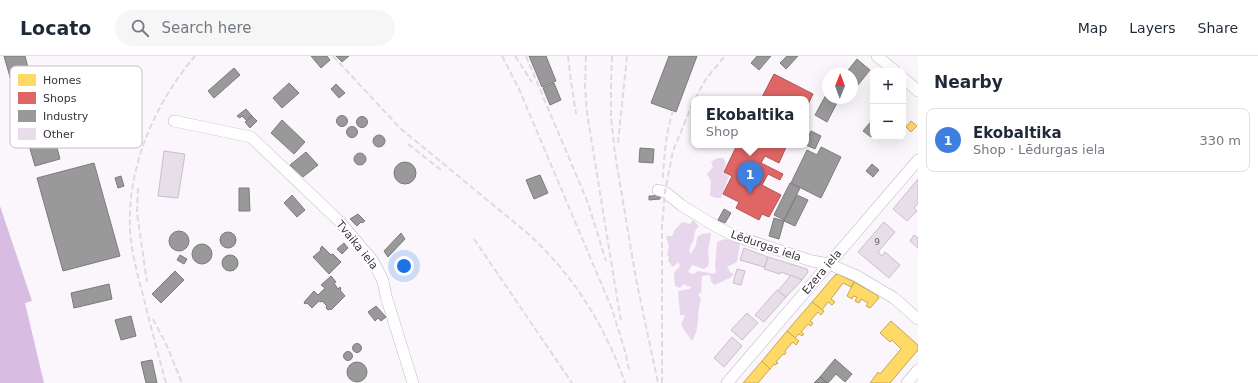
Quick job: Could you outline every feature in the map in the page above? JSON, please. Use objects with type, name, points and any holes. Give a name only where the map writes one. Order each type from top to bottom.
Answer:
[{"type":"street","points":[[878,56],[892,68]]},
{"type":"street","points":[[906,81],[918,91]]},
{"type":"street","name":"Tvaika iela","points":[[174,121],[251,137],[340,222],[373,261],[383,281],[386,296],[413,383]]},
{"type":"street","name":"Ezera iela","points":[[727,383],[918,160]]},
{"type":"street","name":"Lēdurgas iela","points":[[658,190],[665,192],[681,205],[715,226],[736,236],[812,261],[829,264],[857,276],[889,295],[918,319]]},
{"type":"street","points":[[907,383],[918,370]]},
{"type":"shaded area","points":[[717,158],[723,158],[726,163],[723,172],[729,176],[721,198],[710,196],[711,181],[707,174],[713,167],[711,162]]},
{"type":"shaded area","points":[[0,206],[32,301],[25,303],[44,383],[0,383]]},
{"type":"shaded area","points":[[693,220],[699,226],[695,230],[694,240],[689,251],[691,254],[696,245],[697,237],[702,234],[711,233],[708,251],[709,261],[708,266],[704,269],[692,265],[688,272],[693,274],[698,271],[715,274],[717,242],[725,239],[740,243],[737,262],[727,267],[730,272],[734,274],[730,278],[714,285],[711,281],[710,275],[702,276],[701,293],[698,294],[701,299],[697,325],[695,336],[692,341],[681,325],[685,315],[680,315],[678,291],[692,287],[684,284],[680,288],[675,286],[674,273],[680,266],[678,262],[673,267],[668,261],[669,257],[667,255],[669,246],[666,236],[672,236],[674,231],[682,222],[690,224]]},
{"type":"building: Homes","points":[[911,121],[917,126],[911,132],[906,127]]},
{"type":"building: Homes","points":[[838,274],[854,282],[851,287],[843,283],[831,299],[835,302],[832,305],[828,302],[822,310],[812,302],[835,275]]},
{"type":"building: Homes","points":[[854,282],[877,295],[879,298],[870,308],[866,306],[868,303],[861,299],[859,303],[855,301],[857,297],[853,296],[852,299],[847,296]]},
{"type":"building: Homes","points":[[812,302],[824,311],[821,315],[818,312],[810,321],[813,323],[811,326],[808,324],[801,332],[804,334],[802,336],[799,334],[795,338],[787,331]]},
{"type":"building: Homes","points":[[891,321],[918,345],[918,350],[890,383],[870,383],[878,372],[880,374],[901,349],[892,340],[890,342],[880,333]]},
{"type":"building: Homes","points":[[787,331],[799,341],[796,345],[793,342],[785,351],[786,353],[784,355],[783,354],[776,362],[778,363],[775,365],[774,364],[770,369],[762,361]]},
{"type":"building: Homes","points":[[762,361],[770,369],[758,383],[743,383]]},
{"type":"building: Shops","points":[[774,74],[813,94],[809,103],[809,96],[763,96]]},
{"type":"building: Shops","points":[[736,148],[786,148],[779,163],[765,156],[761,163],[783,174],[780,180],[768,174],[762,185],[781,195],[769,217],[762,214],[759,220],[736,208],[739,202],[723,194],[732,176],[724,172]]},
{"type":"building: Industry","points":[[4,56],[25,56],[28,66],[10,66],[10,77]]},
{"type":"building: Industry","points":[[311,56],[327,56],[330,60],[321,68]]},
{"type":"building: Industry","points":[[336,56],[349,56],[342,62]]},
{"type":"building: Industry","points":[[529,56],[546,56],[556,81],[542,87]]},
{"type":"building: Industry","points":[[669,56],[697,56],[676,112],[651,103]]},
{"type":"building: Industry","points":[[757,56],[771,56],[759,70],[751,63]]},
{"type":"building: Industry","points":[[787,56],[798,56],[786,69],[780,63]]},
{"type":"building: Industry","points":[[857,59],[870,70],[858,85],[858,68],[850,68]]},
{"type":"building: Industry","points":[[234,68],[240,75],[214,98],[208,91]]},
{"type":"building: Industry","points":[[289,83],[299,93],[282,108],[273,98]]},
{"type":"building: Industry","points":[[554,83],[561,100],[550,105],[543,88]]},
{"type":"building: Industry","points":[[336,84],[345,93],[339,98],[331,89]]},
{"type":"building: Industry","points":[[822,102],[822,104],[836,104],[827,122],[815,115]]},
{"type":"building: Industry","points":[[246,109],[252,116],[247,121],[242,116],[240,118],[237,116]]},
{"type":"building: Industry","points":[[252,116],[257,121],[250,128],[245,122]]},
{"type":"building: Industry","points":[[340,116],[344,116],[346,117],[346,125],[340,126],[337,123],[337,119]]},
{"type":"building: Industry","points":[[360,117],[364,117],[366,118],[366,126],[360,127],[357,124],[357,120]]},
{"type":"building: Industry","points":[[282,120],[305,142],[294,154],[271,133]]},
{"type":"building: Industry","points":[[870,123],[870,136],[863,131]]},
{"type":"building: Industry","points":[[352,126],[356,128],[358,132],[356,136],[352,138],[348,136],[346,132],[348,128]]},
{"type":"building: Industry","points":[[811,131],[821,136],[815,149],[809,146],[809,135]]},
{"type":"building: Industry","points":[[381,135],[384,136],[384,146],[377,147],[374,146],[373,139],[374,136]]},
{"type":"building: Industry","points":[[821,147],[841,157],[821,198],[791,183],[807,150],[817,155]]},
{"type":"building: Industry","points":[[30,148],[57,148],[60,159],[35,166]]},
{"type":"building: Industry","points":[[640,148],[654,149],[653,163],[639,162]]},
{"type":"building: Industry","points":[[306,152],[318,165],[303,177],[290,165]]},
{"type":"building: Industry","points":[[362,153],[365,154],[365,164],[358,165],[355,164],[354,157],[355,154]]},
{"type":"building: Industry","points":[[405,162],[409,163],[415,169],[415,177],[409,183],[405,184],[401,183],[395,177],[394,173],[395,169],[401,163]]},
{"type":"building: Industry","points":[[94,163],[120,256],[63,271],[37,178]]},
{"type":"building: Industry","points":[[872,164],[879,170],[873,177],[866,171]]},
{"type":"building: Industry","points":[[540,175],[548,193],[534,199],[526,180]]},
{"type":"building: Industry","points":[[121,176],[124,186],[118,188],[115,178]]},
{"type":"building: Industry","points":[[790,183],[800,188],[784,220],[774,215]]},
{"type":"building: Industry","points":[[239,188],[249,188],[250,211],[239,211]]},
{"type":"building: Industry","points":[[292,195],[305,210],[297,217],[284,203]]},
{"type":"building: Industry","points":[[660,195],[660,199],[649,200],[649,196]]},
{"type":"building: Industry","points":[[797,195],[808,200],[795,226],[784,221]]},
{"type":"building: Industry","points":[[724,209],[731,213],[725,223],[718,220]]},
{"type":"building: Industry","points":[[358,214],[365,221],[362,223],[361,222],[357,226],[350,219]]},
{"type":"building: Industry","points":[[774,218],[784,221],[779,239],[769,236]]},
{"type":"building: Industry","points":[[179,231],[186,234],[189,241],[186,248],[179,251],[172,248],[169,241],[172,234]]},
{"type":"building: Industry","points":[[225,232],[231,232],[236,237],[234,246],[231,248],[225,248],[220,243],[220,237]]},
{"type":"building: Industry","points":[[401,233],[405,239],[388,257],[384,251]]},
{"type":"building: Industry","points":[[344,243],[348,248],[342,254],[337,249]]},
{"type":"building: Industry","points":[[202,244],[209,247],[212,254],[209,261],[202,264],[195,261],[192,254],[195,247]]},
{"type":"building: Industry","points":[[322,246],[341,262],[329,274],[313,257],[321,250],[320,249]]},
{"type":"building: Industry","points":[[180,255],[187,259],[184,264],[177,260]]},
{"type":"building: Industry","points":[[227,255],[233,255],[238,260],[236,269],[233,271],[227,271],[222,266],[222,260]]},
{"type":"building: Industry","points":[[175,271],[184,280],[161,303],[152,294]]},
{"type":"building: Industry","points":[[331,276],[336,282],[334,283],[338,289],[340,287],[340,290],[345,296],[331,310],[326,308],[327,306],[322,301],[319,301],[312,308],[307,303],[305,304],[305,301],[314,291],[318,295],[325,288],[321,285]]},
{"type":"building: Industry","points":[[109,284],[112,299],[74,308],[71,293]]},
{"type":"building: Industry","points":[[376,306],[386,317],[381,321],[378,318],[375,321],[368,312]]},
{"type":"building: Industry","points":[[131,316],[136,336],[121,340],[115,320]]},
{"type":"building: Industry","points":[[357,343],[362,348],[357,353],[352,348]]},
{"type":"building: Industry","points":[[348,351],[353,356],[348,361],[343,356]]},
{"type":"building: Industry","points":[[835,359],[852,374],[845,382],[836,374],[828,383],[820,377]]},
{"type":"building: Industry","points":[[152,360],[157,383],[146,383],[141,362]]},
{"type":"building: Industry","points":[[357,362],[364,365],[367,372],[364,379],[357,382],[350,379],[347,372],[350,365]]},
{"type":"building: Industry","points":[[820,377],[827,383],[814,383]]},
{"type":"building: Other","points":[[164,151],[185,154],[178,198],[158,196]]},
{"type":"building: Other","points":[[918,179],[918,203],[914,208],[917,211],[907,221],[893,209]]},
{"type":"building: Other","points":[[884,222],[895,232],[878,252],[882,256],[885,252],[900,265],[889,278],[858,252]]},
{"type":"building: Other","points":[[914,235],[918,238],[918,248],[910,241]]},
{"type":"building: Other","points":[[744,248],[768,257],[764,267],[740,260]]},
{"type":"building: Other","points":[[768,257],[807,269],[808,272],[802,280],[781,272],[780,274],[764,269]]},
{"type":"building: Other","points":[[737,269],[745,271],[741,285],[733,283]]},
{"type":"building: Other","points":[[791,275],[802,280],[786,297],[778,291]]},
{"type":"building: Other","points":[[777,290],[786,297],[764,322],[755,315]]},
{"type":"building: Other","points":[[747,313],[758,323],[742,340],[731,330]]},
{"type":"building: Other","points":[[732,337],[742,346],[724,367],[714,358]]},
{"type":"railway","points":[[166,383],[135,262],[130,229],[130,206],[133,182],[146,137],[168,94],[195,56]]},
{"type":"railway","points":[[333,56],[400,128],[526,232],[558,264],[572,282],[597,321],[608,341],[625,383]]},
{"type":"railway","points":[[502,56],[519,89],[612,309],[625,351],[629,370]]},
{"type":"railway","points":[[515,56],[532,82]]},
{"type":"railway","points":[[526,56],[588,203],[606,261]]},
{"type":"railway","points":[[568,56],[576,114]]},
{"type":"railway","points":[[586,56],[585,86],[587,113],[621,322]]},
{"type":"railway","points":[[612,56],[611,116],[615,154],[636,279],[658,383]]},
{"type":"railway","points":[[618,143],[627,56]]},
{"type":"railway","points":[[697,96],[706,79],[725,56]]},
{"type":"railway","points":[[662,383],[662,226],[665,192],[673,151],[691,107]]},
{"type":"railway","points":[[663,178],[666,144],[673,111]]},
{"type":"railway","points":[[408,144],[441,170]]},
{"type":"railway","points":[[138,188],[137,213],[147,282]]},
{"type":"railway","points":[[474,239],[572,383]]},
{"type":"railway","points":[[153,319],[167,346],[182,383]]},
{"type":"place","name":"Ekobaltika","points":[[750,194]]}]
